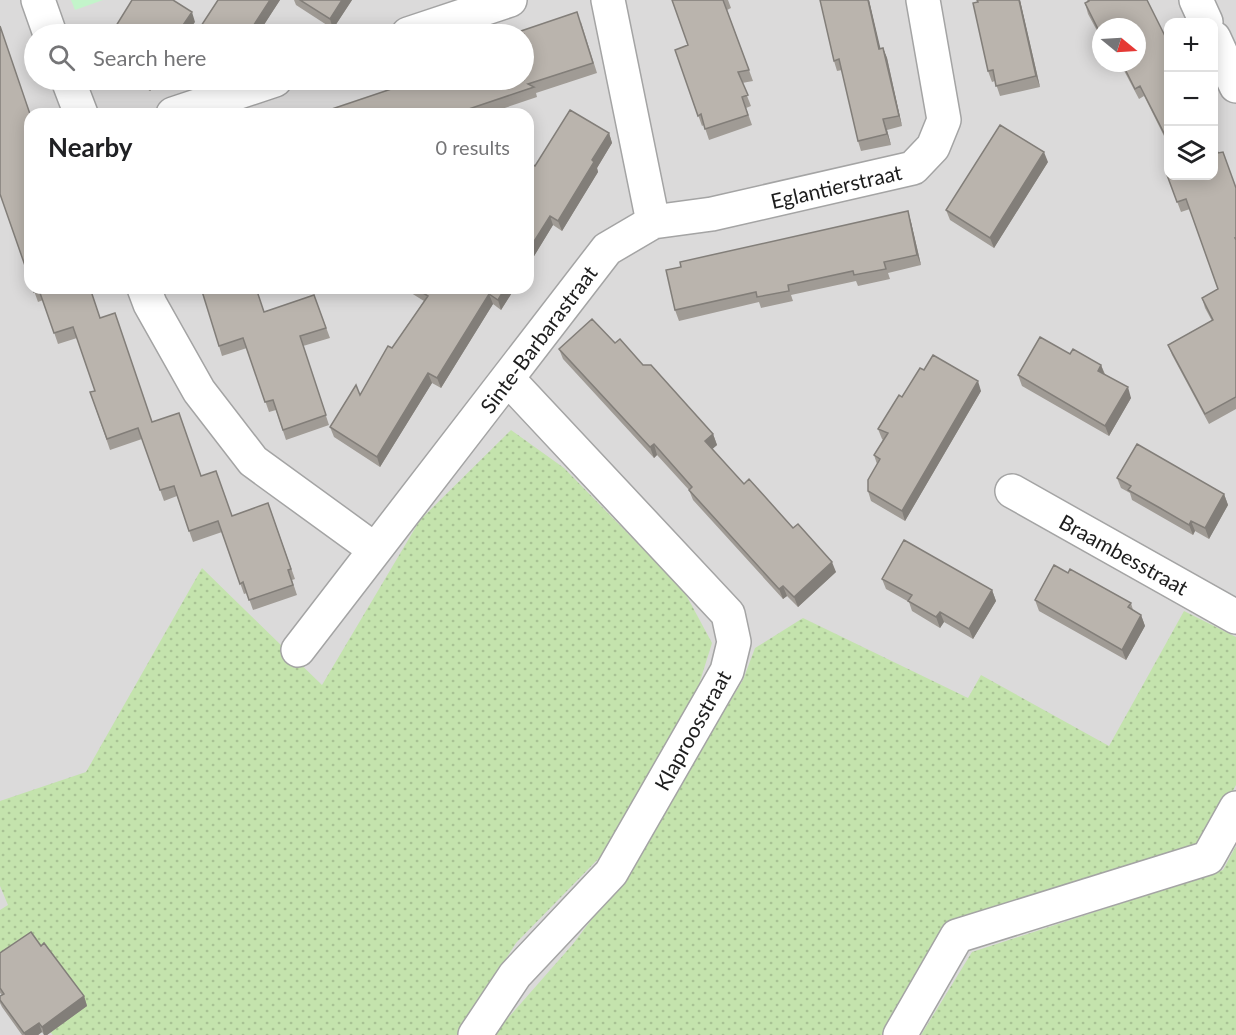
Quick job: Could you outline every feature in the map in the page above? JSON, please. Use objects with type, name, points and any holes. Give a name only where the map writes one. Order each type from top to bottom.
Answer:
[{"type":"street","points":[[38,0],[46,24]]},
{"type":"street","points":[[438,24],[510,0]]},
{"type":"street","points":[[608,0],[653,222]]},
{"type":"street","name":"Eglantierstraat","points":[[653,222],[712,214],[913,168],[933,147],[944,120],[923,0]]},
{"type":"street","points":[[1196,0],[1204,18]]},
{"type":"street","points":[[1218,47],[1236,86]]},
{"type":"street","points":[[72,90],[79,108]]},
{"type":"street","points":[[191,108],[245,90]]},
{"type":"street","name":"Sinte-Barbarastraat","points":[[298,650],[607,249],[653,222]]},
{"type":"street","points":[[146,294],[199,391],[253,461],[374,549]]},
{"type":"street","name":"Klaproosstraat","points":[[475,1035],[514,975],[611,873],[727,671],[734,642],[728,614],[508,379]]},
{"type":"street","name":"Braambesstraat","points":[[1012,491],[1236,617]]},
{"type":"street","points":[[900,1035],[957,936],[1208,858],[1236,808]]},
{"type":"shaded area","points":[[0,0],[1236,0],[1236,1035],[0,1035]]},
{"type":"green space","points":[[71,0],[103,0],[75,10]]},
{"type":"green space","points":[[511,430],[564,468],[684,591],[712,643],[696,694],[601,856],[516,943],[458,1035],[53,1035],[0,977],[0,910],[8,905],[0,886],[0,801],[86,772],[202,568],[322,685],[420,520]]},
{"type":"green space","points":[[1184,611],[1236,637],[1236,785],[1206,840],[1154,866],[990,908],[949,928],[887,1035],[493,1035],[573,944],[628,871],[743,680],[755,648],[803,618],[968,698],[981,675],[1109,746]]},
{"type":"green space","points":[[1236,846],[1236,1035],[921,1035],[972,952],[1223,870]]},
{"type":"building","points":[[132,0],[173,0],[192,12],[184,24],[117,24]]},
{"type":"building","points":[[218,0],[270,0],[254,24],[202,24]]},
{"type":"building","points":[[300,0],[342,0],[330,19]]},
{"type":"building","points":[[672,0],[723,0],[749,70],[738,72],[748,95],[742,97],[748,115],[705,129],[701,114],[698,116],[675,50],[688,45]]},
{"type":"building","points":[[820,0],[868,0],[879,49],[883,48],[899,116],[883,119],[887,134],[858,141],[839,59],[834,61]]},
{"type":"building","points":[[977,0],[1019,0],[1036,76],[996,86],[993,70],[988,71],[973,3],[978,2]]},
{"type":"building","points":[[1147,0],[1164,34],[1164,133],[1140,86],[1135,89],[1126,72],[1146,72],[1146,18],[1092,18],[1085,3],[1089,1]]},
{"type":"building","points":[[577,12],[593,63],[534,82],[534,27]]},
{"type":"building","points":[[0,26],[28,108],[24,108],[24,263],[0,194]]},
{"type":"building","points":[[388,90],[525,90],[472,108],[335,108]]},
{"type":"building","points":[[570,110],[609,133],[558,221],[550,216],[534,241],[535,166]]},
{"type":"building","points":[[1000,125],[1044,152],[990,238],[946,210]]},
{"type":"building","points":[[1223,152],[1236,188],[1236,397],[1205,414],[1168,345],[1213,320],[1202,298],[1218,289],[1186,199],[1177,202],[1169,180],[1218,180],[1218,153]]},
{"type":"building","points":[[908,211],[917,255],[884,262],[886,269],[854,275],[853,271],[788,285],[789,291],[757,297],[756,292],[675,310],[666,270],[681,267],[680,262]]},
{"type":"building","points":[[40,294],[92,294],[100,318],[115,313],[152,422],[179,413],[201,476],[216,471],[232,516],[268,503],[291,569],[288,570],[293,585],[249,600],[243,582],[240,584],[218,521],[189,531],[174,486],[160,490],[138,428],[107,439],[90,392],[95,391],[73,327],[54,333]]},
{"type":"building","points":[[203,294],[258,294],[264,312],[314,295],[326,328],[300,336],[326,415],[283,430],[273,400],[265,402],[243,338],[219,346]]},
{"type":"building","points":[[425,294],[489,294],[437,378],[428,373],[377,457],[330,427],[356,385],[360,395],[388,346],[392,348],[428,296]]},
{"type":"building","points":[[489,294],[502,294],[498,300]]},
{"type":"building","points":[[592,319],[615,343],[620,339],[643,365],[651,365],[713,434],[705,441],[744,484],[749,479],[793,528],[798,524],[832,562],[794,597],[783,586],[779,589],[689,490],[692,487],[654,444],[650,447],[559,349]]},
{"type":"building","points":[[1040,337],[1070,354],[1073,349],[1101,365],[1098,371],[1128,387],[1105,426],[1018,375]]},
{"type":"building","points":[[933,355],[978,381],[902,511],[868,491],[868,480],[880,459],[874,455],[888,433],[878,429],[899,395],[902,397],[920,368],[924,370]]},
{"type":"building","points":[[1137,444],[1224,494],[1205,528],[1191,521],[1189,525],[1128,490],[1131,486],[1117,478]]},
{"type":"building","points":[[904,540],[992,590],[969,629],[940,612],[936,617],[908,601],[912,595],[882,579]]},
{"type":"building","points":[[1054,565],[1068,573],[1070,569],[1131,603],[1128,607],[1141,615],[1122,650],[1035,600]]},
{"type":"building","points":[[31,932],[41,946],[44,943],[84,996],[42,1027],[39,1023],[24,1033],[0,1000],[0,996],[4,994],[0,988],[0,953]]}]
